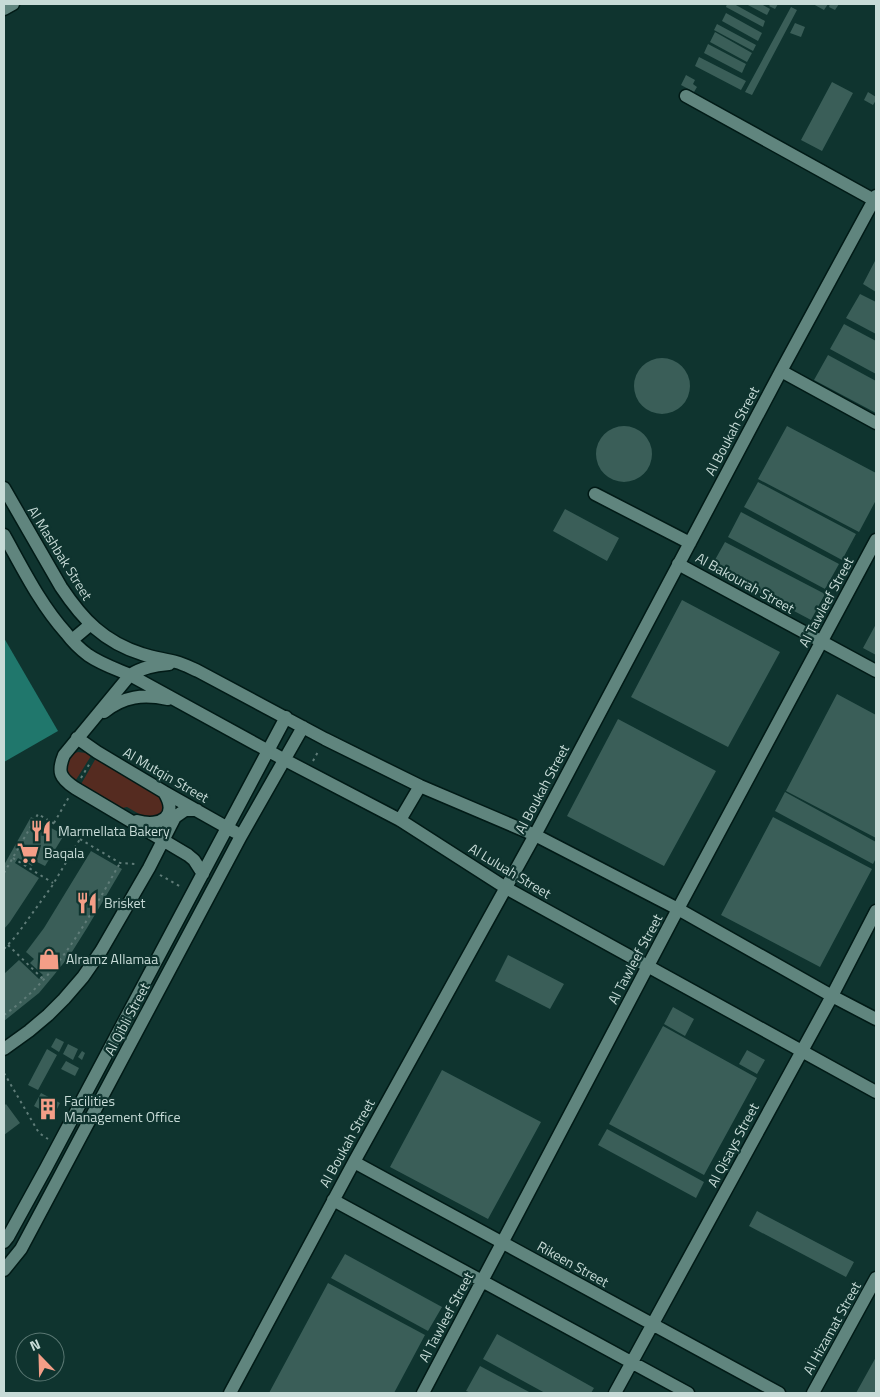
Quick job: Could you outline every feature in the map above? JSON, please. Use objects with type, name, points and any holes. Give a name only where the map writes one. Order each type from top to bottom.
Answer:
[{"type":"street","points":[[4,9],[13,4]]},
{"type":"street","points":[[686,96],[875,198]]},
{"type":"street","name":"Al Boukah Street","points":[[230,1393],[333,1200],[535,835],[875,198]]},
{"type":"street","points":[[781,371],[876,423]]},
{"type":"street","name":"Al Mashbak Street","points":[[4,488],[70,601],[101,634],[120,646],[144,655],[179,662]]},
{"type":"street","points":[[595,494],[690,542]]},
{"type":"street","points":[[4,535],[41,602],[72,640],[88,655],[108,666],[130,674]]},
{"type":"street","name":"Al Tawleef Street","points":[[422,1393],[876,540]]},
{"type":"street","name":"Al Bakourah Street","points":[[678,564],[876,671]]},
{"type":"street","points":[[72,640],[91,624]]},
{"type":"street","points":[[202,874],[194,860],[188,855],[75,788],[66,782],[60,771],[64,755],[130,674],[152,665],[179,662],[325,739],[420,786],[535,835],[678,909],[876,1019]]},
{"type":"street","name":"Al Luluah Street","points":[[130,674],[268,751],[400,820],[506,888],[876,1092]]},
{"type":"street","points":[[93,721],[122,700],[155,696],[177,701]]},
{"type":"street","name":"Al Qibli Street","points":[[4,1242],[8,1238],[58,1146],[286,717]]},
{"type":"street","name":"Al Qibli Street","points":[[4,1270],[21,1249],[241,836],[304,727]]},
{"type":"street","name":"Al Mutqin Street","points":[[77,738],[97,752],[241,836]]},
{"type":"street","points":[[400,820],[420,786]]},
{"type":"street","points":[[123,817],[147,824],[162,821],[168,815],[170,806],[164,792]]},
{"type":"street","points":[[4,1049],[48,1015],[83,977],[101,951],[149,868],[175,817],[185,810],[197,810]]},
{"type":"street","name":"Al Qisays Street","points":[[615,1393],[800,1051],[832,996],[876,911]]},
{"type":"street","name":"Rikeen Street","points":[[354,1162],[779,1393]]},
{"type":"street","points":[[333,1200],[688,1393]]},
{"type":"street","name":"Al Hizamat Street","points":[[813,1393],[876,1278]]},
{"type":"path","points":[[308,772],[325,739]]},
{"type":"path","points":[[4,873],[38,814],[120,863],[142,865]]},
{"type":"path","points":[[4,949],[36,910],[80,839]]},
{"type":"path","points":[[13,858],[54,883]]},
{"type":"path","points":[[4,1016],[44,980],[69,948],[120,863]]},
{"type":"path","points":[[154,871],[181,887]]},
{"type":"path","points":[[7,945],[44,980]]},
{"type":"path","points":[[4,1074],[39,1134],[58,1146]]},
{"type":"shaded area","points":[[4,638],[58,731],[4,762]]},
{"type":"shaded area","points":[[78,752],[91,756],[74,783],[64,765],[70,755]]},
{"type":"shaded area","points":[[96,758],[161,796],[164,814],[146,818],[127,807],[118,809],[80,786]]},
{"type":"building","points":[[727,4],[734,4],[765,21],[763,27],[726,7]]},
{"type":"building","points":[[746,4],[761,4],[770,9],[767,15]]},
{"type":"building","points":[[771,4],[778,4],[775,9],[769,6]]},
{"type":"building","points":[[813,4],[828,4],[824,10]]},
{"type":"building","points":[[830,4],[839,4],[835,10],[829,7]]},
{"type":"building","points":[[791,7],[797,10],[752,95],[745,92]]},
{"type":"building","points":[[726,13],[762,33],[758,41],[722,21]]},
{"type":"building","points":[[795,23],[805,27],[801,37],[790,33]]},
{"type":"building","points":[[717,24],[756,45],[753,51],[714,30]]},
{"type":"building","points":[[715,32],[752,53],[747,62],[710,42]]},
{"type":"building","points":[[708,44],[746,64],[742,73],[704,53]]},
{"type":"building","points":[[699,57],[746,81],[741,90],[695,66]]},
{"type":"building","points":[[686,75],[695,80],[693,84],[697,87],[694,92],[681,85]]},
{"type":"building","points":[[832,82],[853,93],[822,151],[801,140]]},
{"type":"building","points":[[868,92],[876,97],[873,105],[864,100]]},
{"type":"building","points":[[876,259],[876,292],[863,284]]},
{"type":"building","points":[[860,294],[876,302],[876,334],[846,318]]},
{"type":"building","points":[[844,324],[876,341],[876,374],[830,349]]},
{"type":"building","points":[[828,355],[876,381],[876,413],[814,380]]},
{"type":"building","points":[[656,358],[668,358],[682,366],[690,380],[688,397],[682,406],[668,414],[656,414],[646,409],[639,402],[634,392],[634,380],[639,370],[646,363]]},
{"type":"building","points":[[618,426],[630,426],[644,434],[652,448],[650,465],[644,474],[630,482],[618,482],[608,477],[601,470],[596,460],[596,448],[601,438],[608,431]]},
{"type":"building","points":[[787,426],[876,473],[876,500],[859,532],[758,479]]},
{"type":"building","points":[[758,482],[856,534],[842,560],[744,507]]},
{"type":"building","points":[[565,509],[619,538],[607,561],[553,531]]},
{"type":"building","points":[[741,512],[839,564],[825,589],[728,537]]},
{"type":"building","points":[[725,542],[825,594],[811,620],[711,567]]},
{"type":"building","points":[[682,600],[780,652],[728,747],[631,697]]},
{"type":"building","points":[[876,624],[876,655],[863,648]]},
{"type":"building","points":[[837,694],[876,715],[876,838],[786,791]]},
{"type":"building","points":[[618,719],[716,771],[664,866],[567,816]]},
{"type":"building","points":[[785,792],[876,842],[876,858],[873,864],[775,811]]},
{"type":"building","points":[[31,817],[64,835],[45,866],[35,861],[32,866],[18,858],[15,863],[39,878],[4,929],[4,865]]},
{"type":"building","points":[[773,817],[872,869],[820,967],[721,915]]},
{"type":"building","points":[[91,851],[122,869],[70,955],[39,993],[4,1021],[4,974],[19,960],[39,979],[43,975],[30,963],[34,959],[26,952],[44,928]]},
{"type":"building","points":[[508,955],[564,984],[550,1009],[495,981]]},
{"type":"building","points":[[673,1007],[694,1019],[685,1036],[664,1024]]},
{"type":"building","points":[[663,1026],[757,1078],[704,1175],[609,1124]]},
{"type":"building","points":[[56,1038],[64,1042],[59,1052],[51,1047]]},
{"type":"building","points":[[68,1044],[78,1049],[73,1060],[63,1054]]},
{"type":"building","points":[[47,1049],[57,1055],[38,1090],[28,1085]]},
{"type":"building","points":[[747,1050],[765,1060],[757,1074],[739,1064]]},
{"type":"building","points":[[82,1051],[85,1053],[82,1060],[78,1057]]},
{"type":"building","points":[[66,1061],[79,1068],[75,1076],[61,1069]]},
{"type":"building","points":[[442,1070],[541,1122],[488,1219],[390,1167]]},
{"type":"building","name":"Facilities Management Office","points":[[41,1093],[60,1103],[51,1121],[43,1117],[45,1112],[34,1106]]},
{"type":"building","points":[[6,1104],[20,1123],[4,1135],[4,1106]]},
{"type":"building","points":[[607,1129],[704,1182],[696,1198],[598,1145]]},
{"type":"building","points":[[757,1211],[854,1262],[846,1277],[749,1226]]},
{"type":"building","points":[[345,1254],[442,1307],[428,1331],[331,1278]]},
{"type":"building","points":[[328,1283],[425,1335],[394,1393],[269,1393]]},
{"type":"building","points":[[497,1334],[594,1388],[591,1393],[545,1393],[483,1359]]},
{"type":"building","points":[[876,1357],[876,1393],[856,1393]]},
{"type":"building","points":[[480,1366],[531,1393],[471,1393],[466,1391]]},
{"type":"place","name":"Marmellata Bakery","points":[[41,831]]},
{"type":"place","name":"Baqala","points":[[28,853]]},
{"type":"place","name":"Brisket","points":[[87,903]]},
{"type":"place","name":"Alramz Allamaa","points":[[49,959]]},
{"type":"place","name":"Facilities Management Office","points":[[48,1109]]}]
